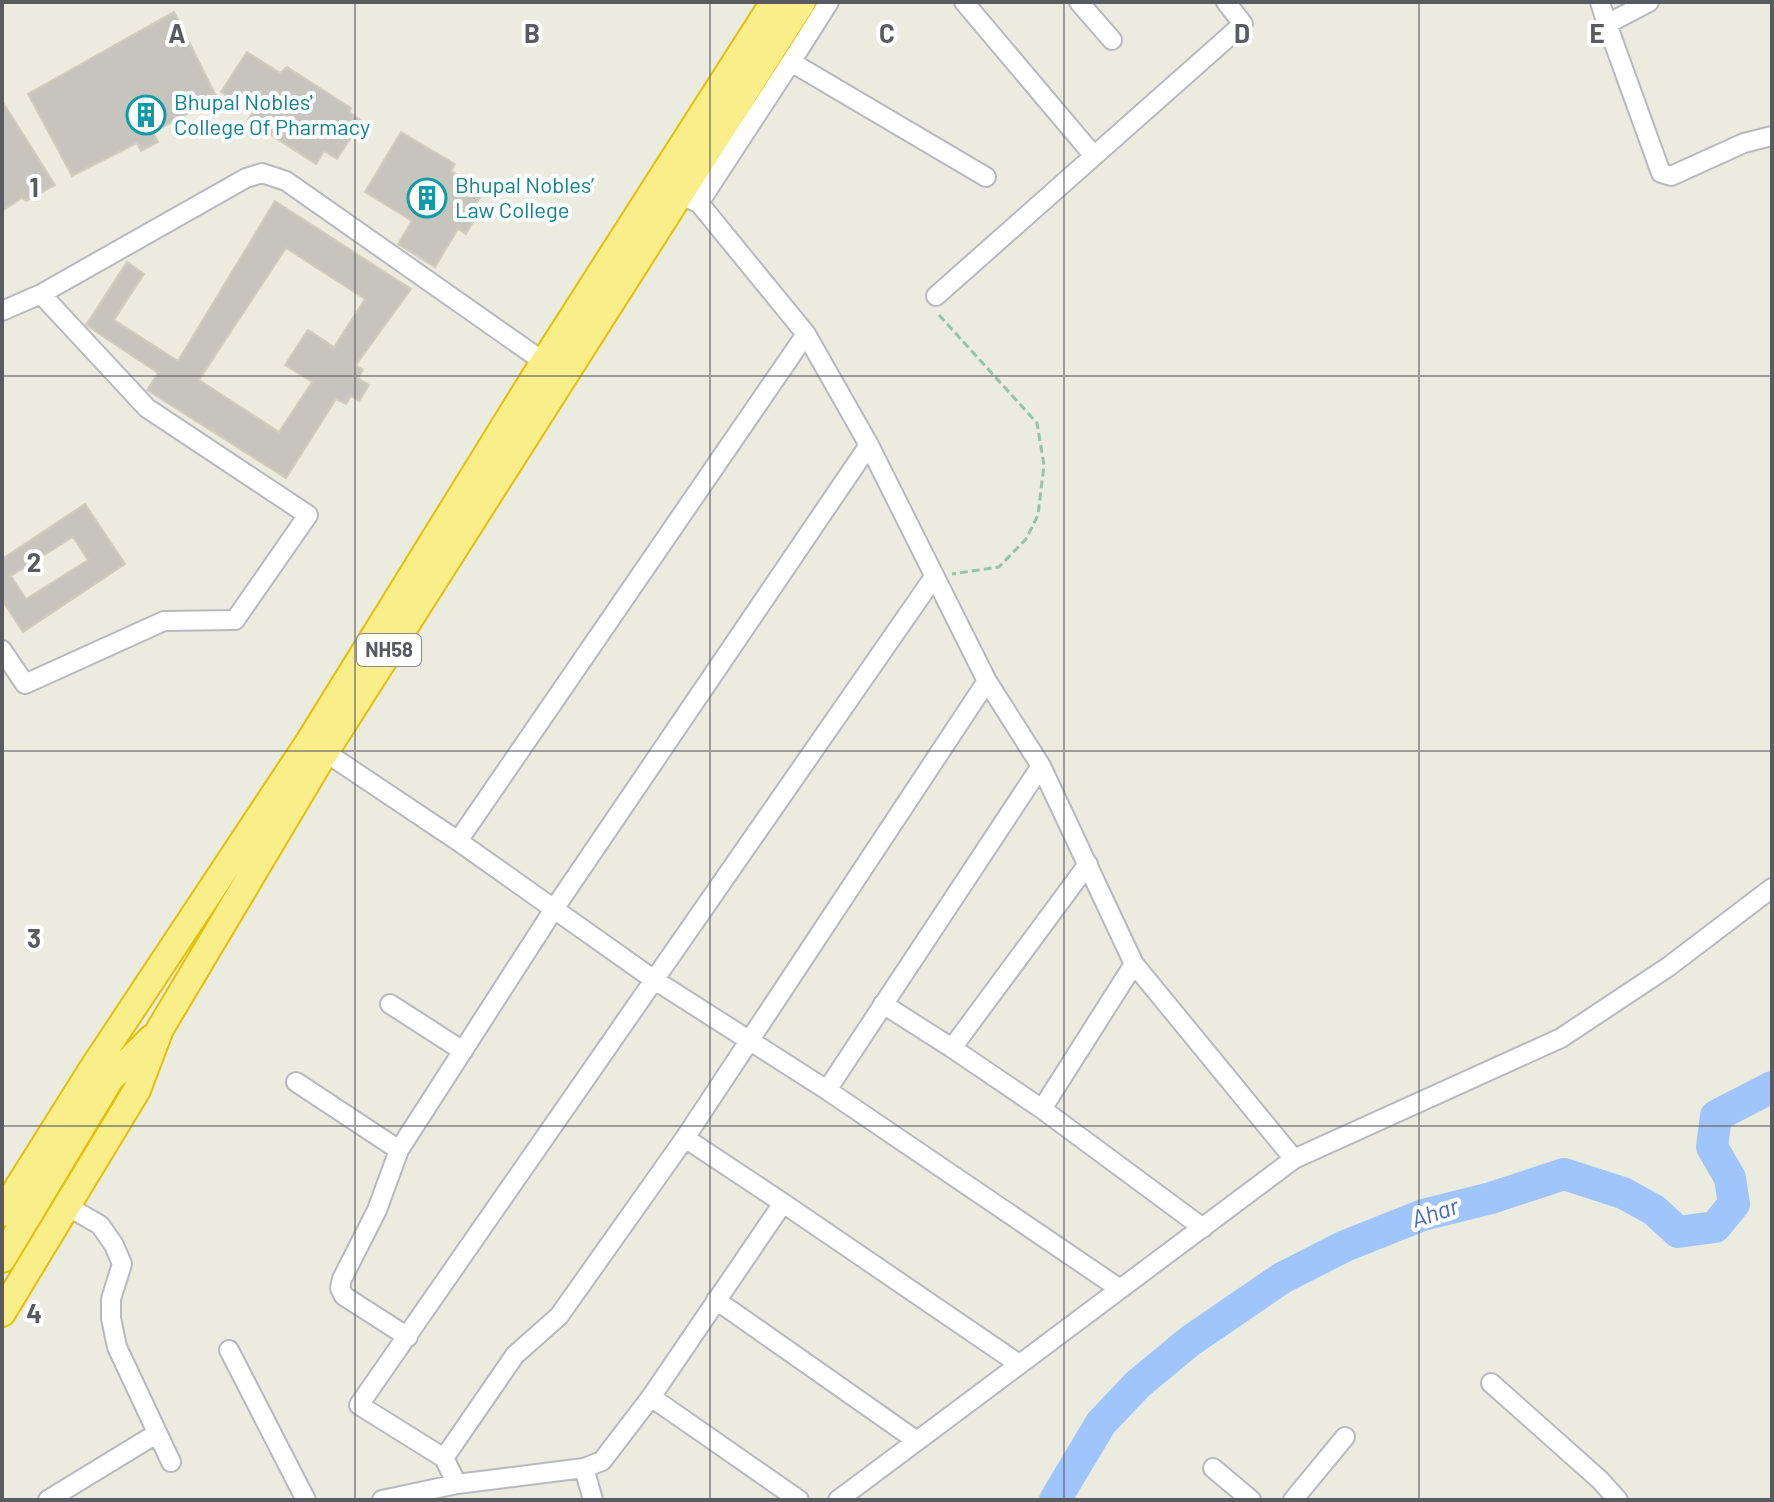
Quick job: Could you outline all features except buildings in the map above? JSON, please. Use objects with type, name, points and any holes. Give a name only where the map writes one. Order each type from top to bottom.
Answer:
[{"type":"highway","name":"NH58","points":[[2,1313],[137,1090],[160,1029],[317,747],[553,368],[774,2]]},
{"type":"highway","name":"NH58","points":[[553,368],[689,199],[802,2]]},
{"type":"highway","name":"NH58","points":[[2,1213],[93,1068],[317,747]]},
{"type":"highway","points":[[2,1259],[110,1079],[130,1016]]},
{"type":"highway","points":[[110,1079],[160,1029]]},
{"type":"street","points":[[829,2],[791,62],[689,199],[806,334],[869,445],[987,681],[1041,766],[1134,964],[1294,1159]]},
{"type":"street","points":[[964,2],[1094,156]]},
{"type":"street","points":[[1079,2],[1112,40]]},
{"type":"street","points":[[936,296],[1243,24],[1226,2]]},
{"type":"street","points":[[1600,2],[1661,173],[1671,176],[1744,143],[1772,136]]},
{"type":"street","points":[[1607,24],[1649,2]]},
{"type":"street","points":[[791,62],[986,177]]},
{"type":"street","points":[[2,311],[41,294],[246,178],[262,173],[286,181],[553,368]]},
{"type":"street","points":[[2,650],[25,684],[164,621],[235,620],[308,515],[147,408],[41,294]]},
{"type":"street","points":[[458,841],[806,334]]},
{"type":"street","points":[[408,1337],[344,1296],[340,1288],[377,1210],[399,1150],[554,909],[869,445]]},
{"type":"street","points":[[466,1489],[444,1458],[359,1405],[934,577]]},
{"type":"street","points":[[444,1458],[515,1355],[559,1316],[685,1138],[987,681]]},
{"type":"street","points":[[317,747],[458,841],[653,979],[827,1090],[1120,1289]]},
{"type":"street","points":[[827,1090],[1041,766]]},
{"type":"street","points":[[952,1048],[1088,864]]},
{"type":"street","points":[[838,1500],[1294,1159],[1561,1038],[1668,967],[1772,888]]},
{"type":"street","points":[[1042,1109],[1134,964]]},
{"type":"street","points":[[390,1004],[463,1051]]},
{"type":"street","points":[[883,1004],[1042,1109],[1203,1228]]},
{"type":"street","points":[[296,1082],[399,1150]]},
{"type":"street","points":[[685,1138],[1019,1364]]},
{"type":"street","points":[[382,1500],[466,1489],[584,1468],[602,1461],[651,1397],[783,1203]]},
{"type":"street","points":[[67,1206],[100,1225],[122,1264],[111,1299],[117,1347],[171,1462]]},
{"type":"street","points":[[716,1300],[917,1441]]},
{"type":"street","points":[[229,1350],[306,1500]]},
{"type":"street","points":[[1491,1383],[1600,1480],[1618,1500]]},
{"type":"street","points":[[651,1397],[799,1500]]},
{"type":"street","points":[[48,1500],[156,1434]]},
{"type":"street","points":[[1293,1500],[1345,1437]]},
{"type":"street","points":[[584,1468],[593,1500]]},
{"type":"street","points":[[1213,1468],[1251,1500]]},
{"type":"path","points":[[934,577],[999,567],[1026,539],[1038,515],[1044,465],[1037,423],[936,312],[936,296]]},
{"type":"waterway","name":"Ahar","points":[[1055,1500],[1101,1423],[1138,1384],[1190,1341],[1282,1278],[1345,1246],[1423,1215],[1491,1198],[1564,1174],[1623,1193],[1654,1210],[1678,1232],[1715,1227],[1734,1204],[1730,1178],[1712,1147],[1716,1116],[1772,1087]]},
{"type":"place","name":"Bhupal Nobles' College Of Pharmacy","points":[[146,115]]},
{"type":"place","name":"Bhupal Nobles’ Law College","points":[[427,198]]}]
